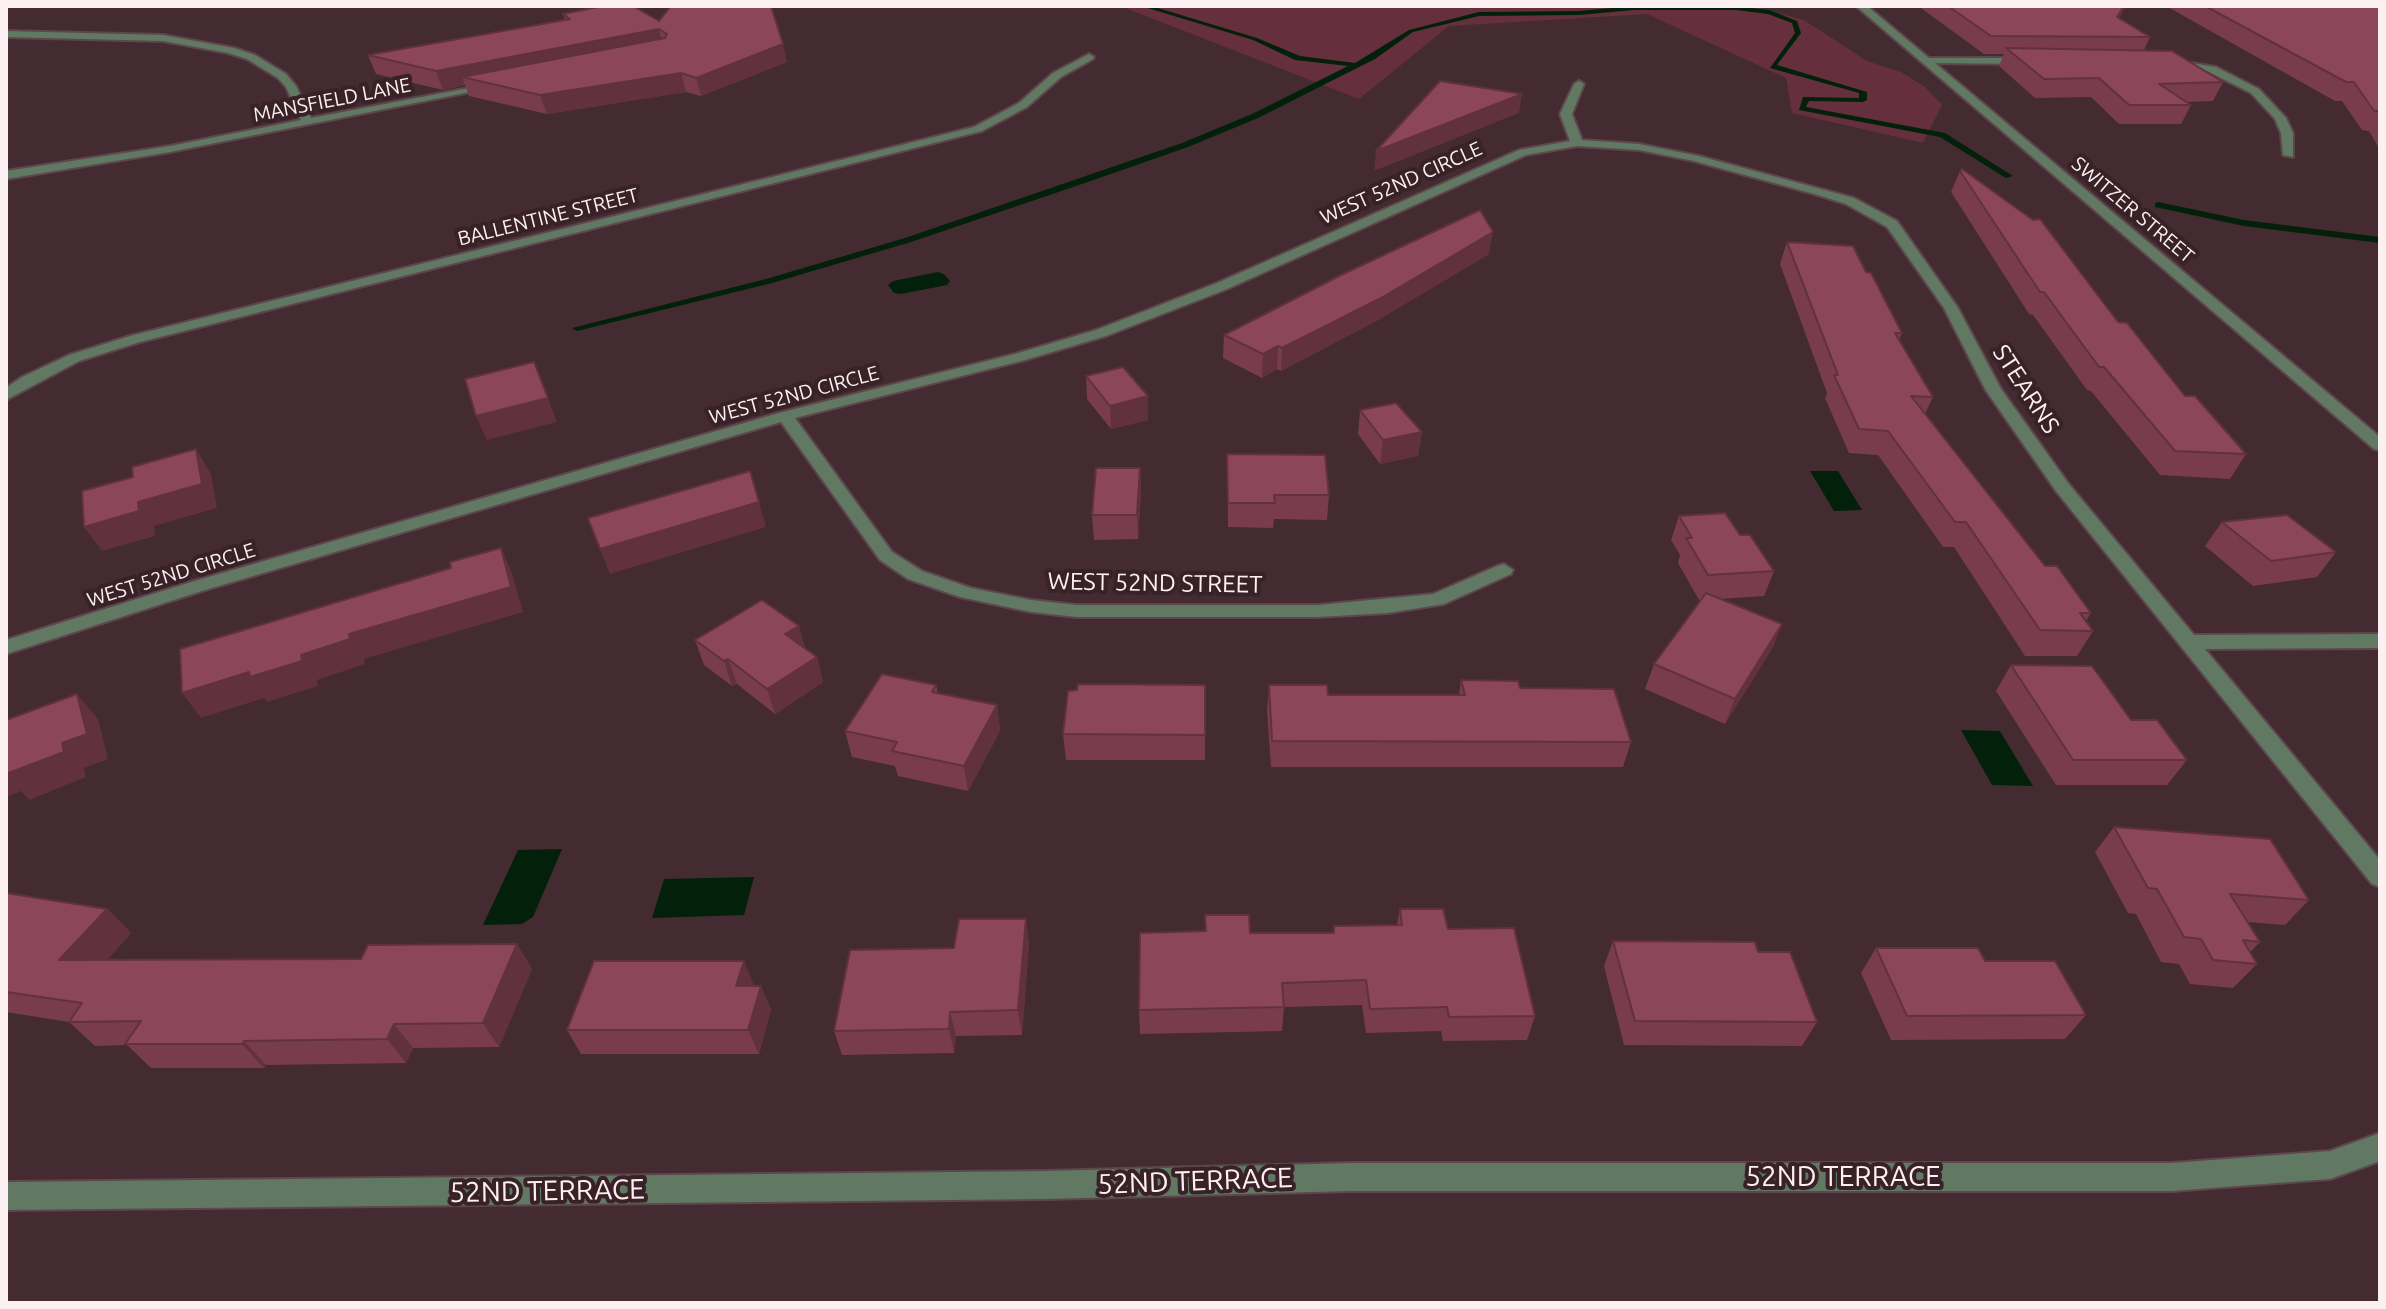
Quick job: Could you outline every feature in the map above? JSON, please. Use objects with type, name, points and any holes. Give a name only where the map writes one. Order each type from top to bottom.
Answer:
[{"type":"street","name":"SWITZER STREET","points":[[1861,6],[2380,445]]},
{"type":"street","points":[[6,34],[163,38],[230,50],[262,63],[282,76],[291,86],[307,122]]},
{"type":"street","name":"BALLENTINE STREET","points":[[6,395],[27,380],[74,358],[135,339],[978,129],[1023,105],[1057,75],[1089,57]]},
{"type":"street","points":[[1924,60],[2040,61]]},
{"type":"street","points":[[2158,62],[2186,64],[2232,78],[2262,97],[2280,118],[2287,133],[2289,155]]},
{"type":"street","points":[[1577,143],[1566,114],[1579,84]]},
{"type":"street","name":"MANSFIELD LANE","points":[[6,175],[170,149],[505,85]]},
{"type":"street","name":"WEST 52ND CIRCLE","points":[[6,647],[198,586],[785,416],[1020,357],[1101,333],[1222,286],[1502,160],[1523,152],[1577,143]]},
{"type":"street","name":"STEARNS","points":[[1577,143],[1639,147],[1737,169],[1850,201],[1892,224],[1951,308],[1993,389],[2054,475],[2380,877]]},
{"type":"street","name":"WEST 52ND STREET","points":[[785,416],[886,556],[915,575],[967,593],[1031,606],[1077,611],[1318,611],[1388,607],[1437,600],[1504,570]]},
{"type":"street","points":[[2189,642],[2380,641]]},
{"type":"street","name":"52ND TERRACE","points":[[6,1196],[1046,1185],[1351,1177],[2172,1177],[2330,1165],[2380,1147]]},
{"type":"shaded area","points":[[1120,6],[1750,6],[1804,20],[1867,61],[1901,72],[1925,87],[1942,105],[1923,143],[1792,113],[1786,78],[1647,14],[1449,26],[1359,99]]},
{"type":"shaded area","points":[[938,272],[950,281],[947,285],[901,294],[894,293],[888,285],[893,281]]},
{"type":"shaded area","points":[[1810,471],[1838,471],[1862,510],[1834,511]]},
{"type":"shaded area","points":[[1961,730],[2000,731],[2033,786],[1992,785]]},
{"type":"shaded area","points":[[562,849],[533,917],[522,924],[483,925],[518,850]]},
{"type":"shaded area","points":[[754,877],[744,915],[652,918],[664,879]]},
{"type":"building","points":[[603,6],[633,6],[659,21],[671,6],[771,6],[783,44],[696,78],[681,73],[540,95],[462,77],[665,38],[667,34],[659,29],[436,71],[368,55],[570,19],[563,14]]},
{"type":"building","points":[[1948,6],[2124,6],[2117,17],[2150,37],[1991,36]]},
{"type":"building","points":[[2205,6],[2380,6],[2380,111],[2374,111],[2354,82],[2346,82]]},
{"type":"building","points":[[2006,48],[2172,51],[2223,82],[2159,84],[2191,105],[2129,105],[2099,78],[2044,79]]},
{"type":"building","points":[[1440,81],[1522,94],[1376,151]]},
{"type":"building","points":[[1962,169],[2033,220],[2040,219],[2118,322],[2127,323],[2185,396],[2195,396],[2246,454],[2175,451],[2104,367],[2099,367],[2044,292],[2040,292],[1960,171]]},
{"type":"building","points":[[1480,210],[1493,232],[1381,298],[1282,348],[1278,346],[1263,354],[1224,335],[1341,275]]},
{"type":"building","points":[[1787,242],[1853,246],[1866,272],[1871,273],[1902,333],[1895,333],[1933,397],[1911,396],[2045,566],[2057,566],[2091,613],[2080,613],[2093,631],[2040,630],[1966,522],[1955,522],[1888,431],[1859,429],[1834,375],[1838,375]]},
{"type":"building","points":[[534,362],[548,398],[476,416],[465,379]]},
{"type":"building","points":[[1123,367],[1148,396],[1110,406],[1086,376]]},
{"type":"building","points":[[1396,403],[1422,432],[1383,440],[1360,410]]},
{"type":"building","points":[[196,449],[202,484],[138,502],[139,511],[84,527],[82,491],[133,477],[132,467]]},
{"type":"building","points":[[1227,454],[1325,455],[1329,495],[1274,495],[1275,503],[1228,503]]},
{"type":"building","points":[[1096,468],[1140,468],[1137,515],[1092,515]]},
{"type":"building","points":[[750,471],[759,502],[600,549],[588,518]]},
{"type":"building","points":[[1725,513],[1740,535],[1750,535],[1774,571],[1708,575],[1686,538],[1692,538],[1679,516]]},
{"type":"building","points":[[2287,515],[2336,552],[2271,561],[2222,522]]},
{"type":"building","points":[[501,548],[511,587],[349,634],[350,639],[301,655],[302,661],[250,677],[249,672],[182,693],[180,649],[451,568],[450,562]]},
{"type":"building","points":[[1706,593],[1782,624],[1735,699],[1654,664]]},
{"type":"building","points":[[762,600],[799,626],[785,634],[817,657],[767,689],[728,659],[724,661],[695,640]]},
{"type":"building","points":[[2011,665],[2092,666],[2131,720],[2157,720],[2187,760],[2073,760]]},
{"type":"building","points":[[882,674],[936,685],[932,692],[997,705],[964,766],[892,751],[897,742],[845,731]]},
{"type":"building","points":[[1461,680],[1518,681],[1520,688],[1614,689],[1631,742],[1272,741],[1269,685],[1327,685],[1328,695],[1465,695]]},
{"type":"building","points":[[1078,684],[1205,685],[1205,735],[1063,734],[1068,691],[1077,690]]},
{"type":"building","points":[[77,694],[87,734],[62,743],[64,752],[6,774],[6,720]]},
{"type":"building","points":[[2114,827],[2270,839],[2309,900],[2230,894],[2260,942],[2243,940],[2257,964],[2213,960],[2201,939],[2184,937],[2157,889],[2148,888]]},
{"type":"building","points":[[6,893],[107,909],[59,960],[361,959],[368,945],[517,944],[483,1023],[394,1024],[387,1039],[125,1044],[141,1021],[69,1022],[82,1003],[6,992]]},
{"type":"building","points":[[1400,909],[1443,909],[1448,929],[1514,928],[1535,1016],[1449,1017],[1447,1007],[1370,1009],[1366,980],[1282,983],[1284,1007],[1139,1010],[1140,933],[1206,931],[1205,915],[1249,915],[1250,933],[1334,933],[1334,926],[1402,925]]},
{"type":"building","points":[[959,919],[1026,919],[1018,1010],[950,1012],[949,1029],[834,1031],[850,950],[954,948]]},
{"type":"building","points":[[1613,941],[1755,942],[1758,952],[1790,952],[1817,1022],[1635,1021]]},
{"type":"building","points":[[1876,948],[1978,948],[1985,961],[2055,961],[2086,1015],[1907,1016]]},
{"type":"building","points":[[594,961],[744,961],[736,986],[761,986],[748,1030],[567,1030]]},
{"type":"waterway","points":[[1144,6],[1255,39],[1298,58],[1354,65]]},
{"type":"waterway","points":[[577,328],[769,281],[908,240],[1079,182],[1185,145],[1255,116],[1372,57],[1411,31],[1479,14],[1579,13],[1634,8],[1736,8],[1769,12],[1795,22],[1798,33],[1773,66],[1863,92],[1863,100],[1806,99],[1802,108],[1942,135],[2009,176]]},
{"type":"waterway","points":[[2158,205],[2244,223],[2380,240]]}]
